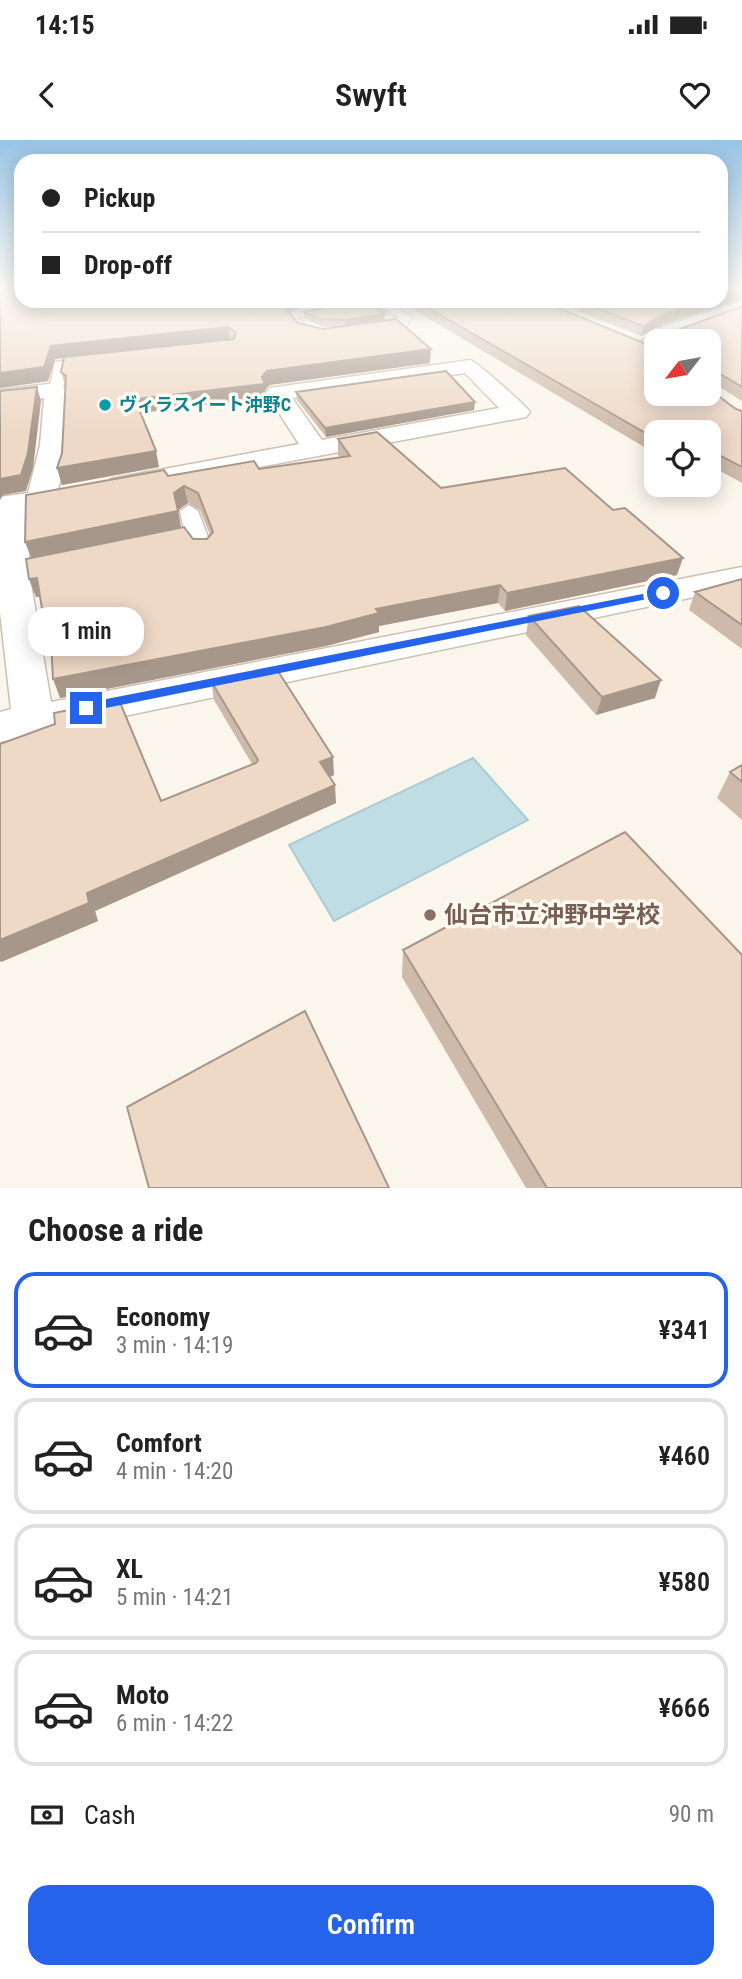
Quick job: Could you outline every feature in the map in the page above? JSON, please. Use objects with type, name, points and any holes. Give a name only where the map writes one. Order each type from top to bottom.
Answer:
[{"type":"street","points":[[95,490],[518,412],[492,391],[470,366],[277,393],[315,449]]},
{"type":"street","points":[[0,397],[55,390],[50,469],[18,504],[25,570],[17,722],[742,577]]},
{"type":"street","points":[[18,504],[67,495]]},
{"type":"lane","points":[[55,390],[60,365],[113,359]]},
{"type":"lane","points":[[143,545],[199,542],[189,511]]},
{"type":"water","points":[[473,758],[528,820],[334,921],[289,845]]},
{"type":"building","points":[[0,338],[126,338],[51,346],[44,367],[0,373]]},
{"type":"building","points":[[418,338],[431,349],[267,371],[262,377],[265,384],[135,399],[156,451],[57,468],[62,453],[66,376],[61,372],[64,357],[234,339]]},
{"type":"building","points":[[480,338],[631,338],[644,343],[644,406],[721,406],[721,398],[742,411],[742,467],[721,456],[721,420],[644,420],[644,432]]},
{"type":"building","points":[[721,338],[742,338],[742,387],[721,374]]},
{"type":"building","points":[[446,371],[475,402],[325,428],[296,392]]},
{"type":"building","points":[[37,387],[28,453],[21,475],[0,479],[0,391]]},
{"type":"building","points":[[377,432],[441,488],[565,468],[613,510],[625,508],[683,558],[507,593],[500,585],[376,609],[379,613],[326,627],[53,679],[50,620],[44,621],[37,578],[29,579],[26,559],[184,527],[193,539],[207,539],[213,532],[198,493],[184,486],[174,493],[178,511],[25,542],[26,495],[164,470],[168,476],[254,461],[259,469],[350,456],[338,439]]},
{"type":"building","points":[[742,579],[742,625],[695,592]]},
{"type":"building","points":[[579,606],[661,680],[602,697],[529,616]]},
{"type":"building","points":[[276,668],[333,757],[320,762],[335,785],[87,893],[89,903],[0,940],[0,744],[55,724],[54,713],[119,700],[161,801],[256,763],[258,760],[211,681]]},
{"type":"building","points":[[742,765],[742,782],[730,772]]},
{"type":"building","points":[[625,832],[742,955],[742,1188],[547,1188],[403,950]]},
{"type":"building","points":[[305,1011],[389,1188],[149,1188],[127,1107]]},
{"type":"place","name":"ヴィラスイート沖野C","points":[[105,405]]},
{"type":"place","name":"仙台市立沖野中学校","points":[[430,915]]},
{"type":"route","points":[[86,708],[663,593]]}]
